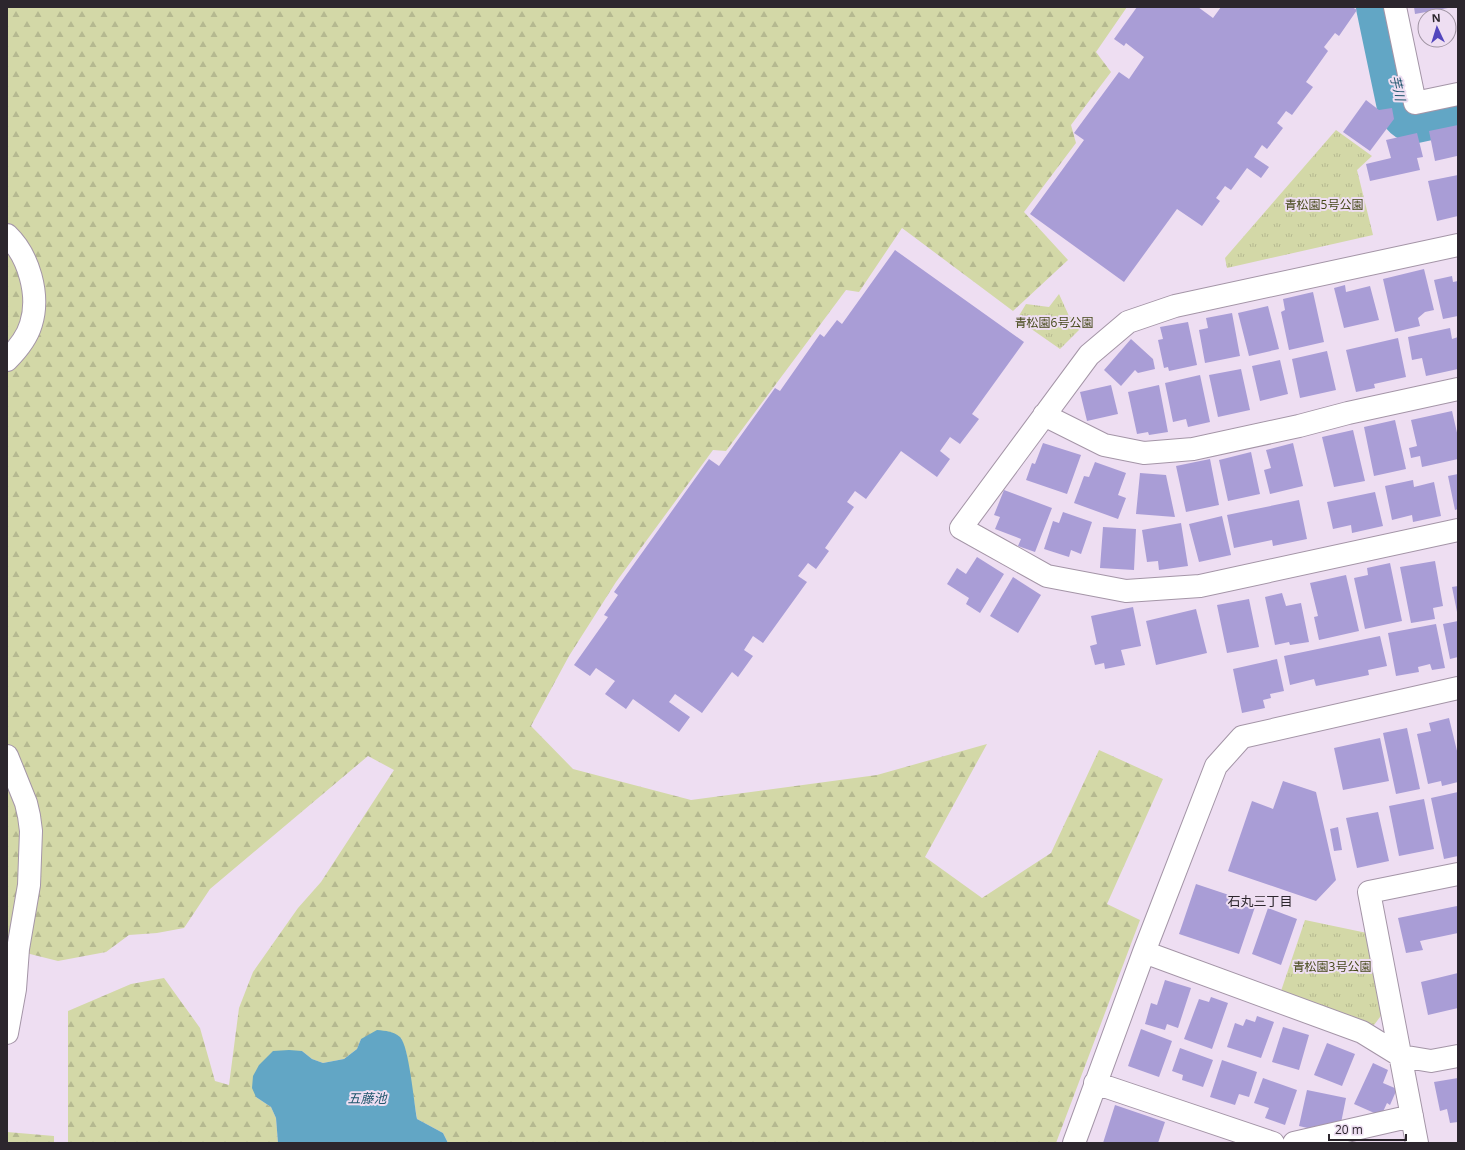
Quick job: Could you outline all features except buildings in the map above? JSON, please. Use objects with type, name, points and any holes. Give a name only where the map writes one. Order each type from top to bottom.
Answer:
[{"type":"street","points":[[1395,7],[1415,103],[1458,94]]},
{"type":"street","points":[[7,235],[19,249],[27,266],[33,294],[34,314],[30,326],[17,349],[7,360]]},
{"type":"street","points":[[1458,244],[1175,306],[1128,322],[1089,355],[961,528],[1047,576],[1126,591],[1200,586],[1458,530]]},
{"type":"street","points":[[1044,415],[1104,445],[1144,453],[1193,449],[1458,389]]},
{"type":"street","points":[[1074,1143],[1144,952],[1216,766],[1242,737],[1458,688]]},
{"type":"street","points":[[7,756],[30,816],[31,839],[29,885],[18,949],[15,989],[7,1033]]},
{"type":"street","points":[[1417,1143],[1369,892],[1458,874]]},
{"type":"street","points":[[1144,952],[1362,1032],[1401,1056],[1431,1061],[1458,1056]]},
{"type":"street","points":[[1096,1083],[1273,1143]]},
{"type":"street","points":[[1294,1143],[1412,1116]]},
{"type":"green space","points":[[7,7],[1127,7],[1096,52],[1111,72],[1071,125],[1076,143],[1024,212],[1068,260],[1013,311],[902,228],[859,292],[846,290],[726,451],[713,450],[616,582],[569,656],[531,726],[573,769],[691,800],[877,775],[987,744],[925,857],[982,898],[1051,853],[1099,750],[1163,779],[1107,904],[1140,920],[1056,1143],[448,1143],[443,1133],[417,1119],[406,1052],[401,1038],[361,1039],[357,1049],[344,1059],[323,1063],[312,1059],[302,1051],[256,1097],[271,1107],[276,1118],[278,1143],[68,1143],[68,1011],[131,984],[164,978],[200,1028],[215,1081],[229,1085],[239,1008],[253,972],[298,908],[321,882],[394,770],[368,756],[210,889],[184,928],[157,933],[129,935],[106,952],[58,961],[26,953],[7,953]]},
{"type":"green space","name":"青松園5号公園","points":[[1336,130],[1372,156],[1357,170],[1373,235],[1227,268],[1225,258]]},
{"type":"green space","name":"青松園6号公園","points":[[1059,294],[1069,316],[1083,326],[1060,349],[1017,319],[1026,304],[1049,307]]},
{"type":"green space","name":"青松園3号公園","points":[[1305,920],[1367,933],[1383,1013],[1374,1025],[1281,991]]},
{"type":"green space","points":[[7,1132],[54,1136],[54,1143],[7,1143]]},
{"type":"water","name":"五藤池","points":[[377,1030],[392,1032],[400,1037],[409,1063],[417,1119],[443,1133],[448,1143],[278,1143],[276,1118],[271,1107],[256,1097],[252,1088],[253,1076],[259,1065],[273,1051],[302,1051],[312,1059],[323,1063],[344,1059],[357,1049],[361,1039]]},
{"type":"waterway","name":"芋川","points":[[1379,7],[1400,107],[1404,114],[1408,118],[1416,120],[1458,111]]},
{"type":"district","name":"石丸三丁目","points":[[1260,901]]}]
